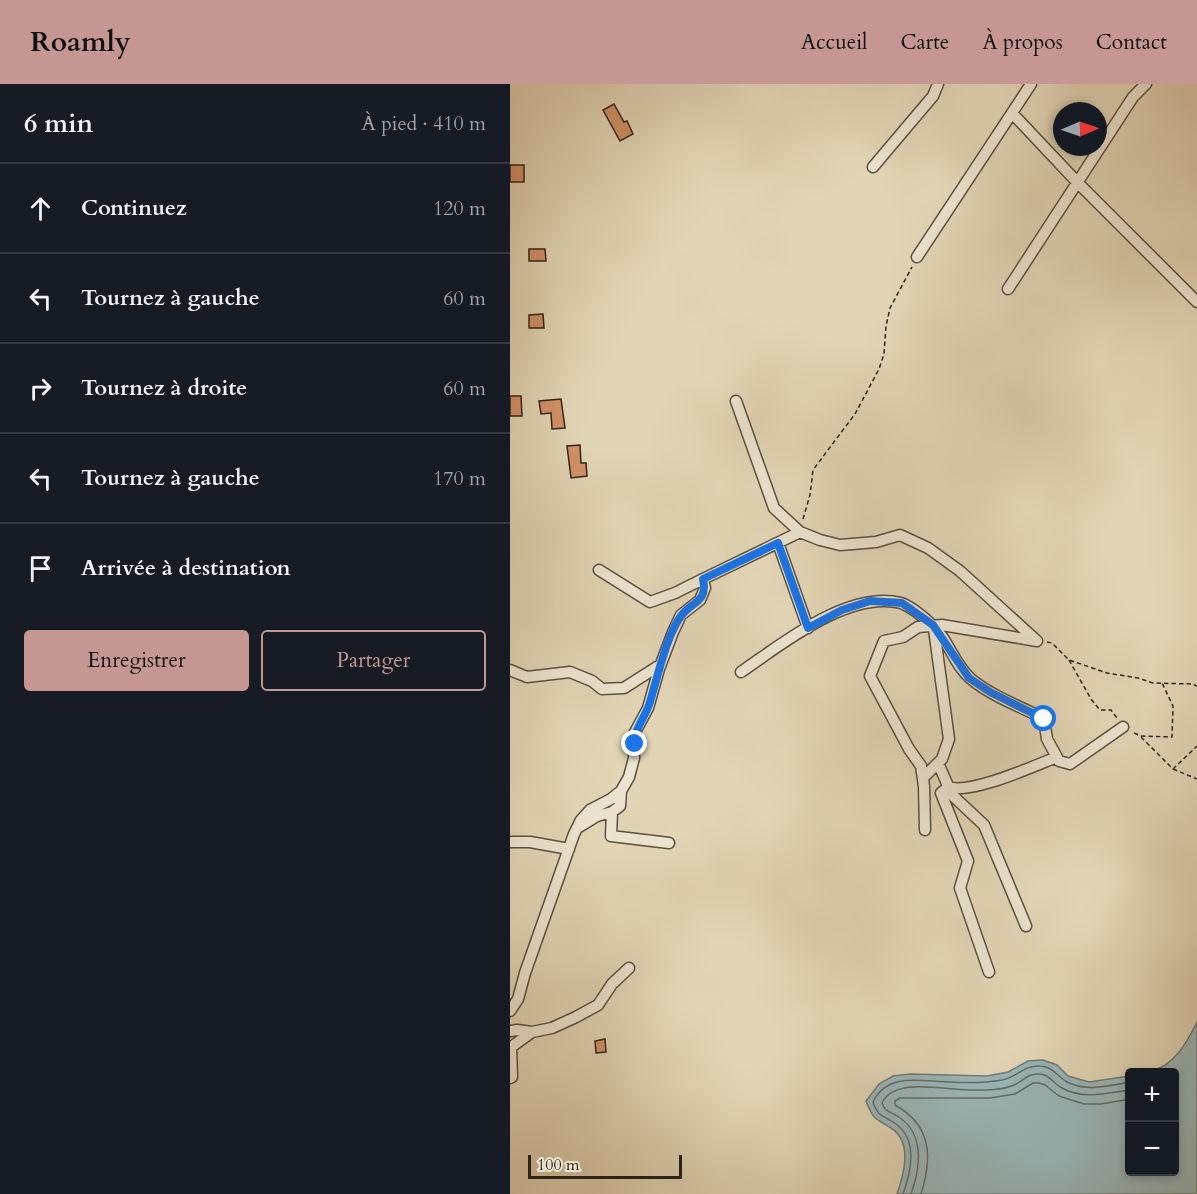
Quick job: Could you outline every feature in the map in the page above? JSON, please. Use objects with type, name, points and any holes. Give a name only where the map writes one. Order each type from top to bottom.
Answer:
[{"type":"street","points":[[873,167],[933,96],[938,84]]},
{"type":"street","points":[[917,257],[1031,84]]},
{"type":"street","points":[[1008,289],[1133,97],[1146,84]]},
{"type":"street","points":[[1012,114],[1077,183],[1197,302]]},
{"type":"street","points":[[736,401],[774,508],[801,532],[840,545],[876,542],[900,535],[928,548],[960,571],[1037,641]]},
{"type":"street","points":[[599,570],[650,602],[675,593],[801,532]]},
{"type":"street","points":[[778,543],[808,628]]},
{"type":"street","points":[[510,1011],[518,999],[576,829],[590,810],[611,799],[621,790],[629,777],[634,758],[634,734],[648,708],[660,665],[681,615],[700,600],[705,588],[703,579]]},
{"type":"street","points":[[741,672],[808,628],[842,610],[870,601],[902,603],[933,625],[969,678],[990,692],[1044,719],[1047,739],[1059,760],[1070,764],[1122,727]]},
{"type":"street","points":[[923,778],[942,759],[949,739],[933,625]]},
{"type":"street","points":[[925,831],[921,766],[909,749],[870,676],[884,641],[903,637],[918,627],[942,625],[1037,641]]},
{"type":"street","points":[[510,670],[527,677],[570,672],[592,681],[602,689],[624,688],[660,665]]},
{"type":"street","points":[[948,787],[956,790],[983,784],[1058,757]]},
{"type":"street","points":[[938,763],[952,795],[984,825],[1026,926]]},
{"type":"street","points":[[948,787],[941,793],[968,861],[960,888],[989,972]]},
{"type":"street","points":[[576,829],[620,806],[621,790]]},
{"type":"street","points":[[612,812],[611,836],[669,843]]},
{"type":"street","points":[[510,842],[530,842],[569,849]]},
{"type":"street","points":[[510,1031],[532,1032],[552,1028],[598,1005],[612,984],[629,968]]},
{"type":"street","points":[[510,1078],[512,1077],[510,1048],[532,1032]]},
{"type":"path","points":[[801,532],[810,495],[813,470],[855,414],[879,369],[884,354],[890,308],[917,257]]},
{"type":"path","points":[[1037,641],[1052,643],[1070,660],[1100,710],[1111,710],[1122,727],[1141,736],[1173,769],[1197,779]]},
{"type":"path","points":[[1070,660],[1107,673],[1153,683],[1197,686]]},
{"type":"path","points":[[1141,736],[1172,737],[1173,706],[1162,683]]},
{"type":"path","points":[[1173,769],[1197,746]]},
{"type":"water","points":[[1197,1022],[1197,1194],[897,1194],[905,1159],[902,1141],[891,1128],[875,1118],[866,1101],[879,1084],[893,1076],[910,1074],[987,1076],[1008,1072],[1028,1061],[1043,1060],[1057,1065],[1068,1076],[1089,1082],[1125,1077],[1125,1176],[1179,1176],[1179,1068],[1160,1068],[1166,1065],[1184,1046]]},
{"type":"building","points":[[614,104],[624,122],[627,121],[633,134],[620,141],[603,110]]},
{"type":"building","points":[[510,165],[524,165],[524,182],[510,182]]},
{"type":"building","points":[[529,249],[545,249],[546,261],[529,261]]},
{"type":"building","points":[[543,314],[544,328],[529,328],[529,315]]},
{"type":"building","points":[[510,396],[521,396],[522,416],[510,416]]},
{"type":"building","points":[[561,399],[565,428],[552,429],[551,413],[541,414],[539,401]]},
{"type":"building","points":[[580,445],[581,463],[586,463],[587,476],[571,478],[567,446]]},
{"type":"building","points":[[605,1039],[606,1052],[596,1053],[595,1041]]},
{"type":"route","points":[[635,744],[634,734],[648,708],[659,669],[673,633],[681,615],[700,600],[705,588],[703,579],[778,543],[808,628],[842,610],[870,601],[902,603],[933,625],[969,678],[990,692],[1044,719]]}]
